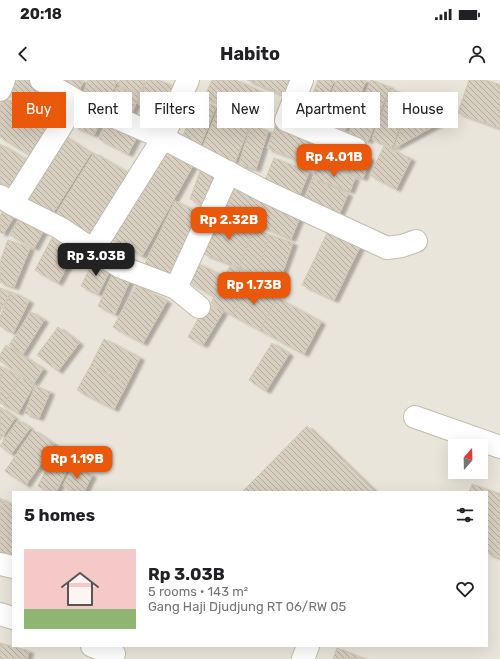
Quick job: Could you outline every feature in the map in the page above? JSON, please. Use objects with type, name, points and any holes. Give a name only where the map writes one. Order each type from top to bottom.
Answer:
[{"type":"street","points":[[0,90],[4,80]]},
{"type":"street","points":[[41,80],[74,99]]},
{"type":"street","points":[[93,250],[162,138],[188,80]]},
{"type":"street","points":[[302,80],[286,120],[356,149]]},
{"type":"street","points":[[74,105],[6,200],[60,228],[121,267],[176,288],[200,307]]},
{"type":"street","points":[[132,125],[162,138],[230,172],[264,191],[387,248],[402,246],[416,241]]},
{"type":"street","points":[[176,288],[230,172]]},
{"type":"street","points":[[415,417],[500,448]]},
{"type":"street","points":[[0,564],[12,567]]},
{"type":"street","points":[[0,614],[12,618]]},
{"type":"street","points":[[95,647],[114,654]]},
{"type":"street","points":[[303,659],[308,647]]},
{"type":"shaded area","points":[[0,80],[500,80],[500,659],[0,659]]},
{"type":"building","points":[[9,80],[29,80],[49,92],[12,92],[12,97],[7,94]]},
{"type":"building","points":[[54,80],[84,81],[78,92]]},
{"type":"building","points":[[88,80],[117,80],[113,92],[84,91]]},
{"type":"building","points":[[120,80],[145,80],[140,94],[118,85]]},
{"type":"building","points":[[147,80],[158,80],[181,89],[180,92],[142,92]]},
{"type":"building","points":[[212,80],[235,80],[263,92],[217,92],[217,103],[209,99],[209,92],[206,92]]},
{"type":"building","points":[[247,80],[295,80],[290,92],[282,92],[282,95]]},
{"type":"building","points":[[318,80],[334,80],[329,92],[313,92]]},
{"type":"building","points":[[337,80],[366,80],[361,92],[332,92]]},
{"type":"building","points":[[371,80],[390,87],[380,112],[380,92],[366,92]]},
{"type":"building","points":[[469,80],[485,80],[500,85],[500,128],[458,113]]},
{"type":"building","points":[[117,87],[129,92],[115,92]]},
{"type":"building","points":[[391,89],[400,92],[390,92]]},
{"type":"building","points":[[132,93],[139,96],[132,113]]},
{"type":"building","points":[[388,97],[388,128],[399,128],[392,147],[372,139],[376,128],[380,128],[380,118]]},
{"type":"building","points":[[4,98],[12,103],[12,128],[55,129],[36,159],[0,137],[0,105]]},
{"type":"building","points":[[209,104],[216,107],[209,124]]},
{"type":"building","points":[[217,112],[217,128],[249,128],[235,162],[202,149]]},
{"type":"building","points":[[276,125],[323,143],[314,166],[267,148]]},
{"type":"building","points":[[78,128],[97,128],[94,135]]},
{"type":"building","points":[[105,128],[124,128],[138,135],[128,154],[99,139]]},
{"type":"building","points":[[186,128],[207,128],[199,148],[181,141]]},
{"type":"building","points":[[250,128],[260,128],[268,131],[256,169],[239,164]]},
{"type":"building","points":[[351,128],[373,128],[368,141],[349,134]]},
{"type":"building","points":[[401,128],[431,128],[394,148]]},
{"type":"building","points":[[62,135],[91,153],[51,216],[21,198]]},
{"type":"building","points":[[165,143],[196,160],[142,256],[111,239]]},
{"type":"building","points":[[329,143],[370,158],[363,178],[322,163]]},
{"type":"building","points":[[0,144],[31,163],[14,192],[0,183]]},
{"type":"building","points":[[384,146],[411,159],[396,189],[370,175]]},
{"type":"building","points":[[94,153],[129,174],[92,235],[56,214]]},
{"type":"building","points":[[274,158],[309,172],[298,199],[263,185]]},
{"type":"building","points":[[317,164],[355,178],[350,191],[313,178]]},
{"type":"building","points":[[202,166],[217,172],[204,205],[190,199]]},
{"type":"building","points":[[313,179],[348,194],[338,217],[303,203]]},
{"type":"building","points":[[233,189],[300,217],[291,239],[224,210]]},
{"type":"building","points":[[175,201],[205,216],[175,279],[145,264]]},
{"type":"building","points":[[6,207],[16,214],[3,234],[0,232],[0,216]]},
{"type":"building","points":[[21,215],[45,228],[34,248],[10,235]]},
{"type":"building","points":[[219,215],[254,229],[239,267],[204,254]]},
{"type":"building","points":[[330,227],[362,243],[334,300],[302,285]]},
{"type":"building","points":[[254,229],[270,235],[256,274],[239,267]]},
{"type":"building","points":[[270,235],[293,243],[279,282],[256,274]]},
{"type":"building","points":[[52,238],[76,250],[58,283],[35,270]]},
{"type":"building","points":[[8,240],[30,248],[14,287],[0,282],[0,262]]},
{"type":"building","points":[[94,259],[111,268],[98,294],[81,286]]},
{"type":"building","points":[[197,263],[224,277],[214,297],[188,281]]},
{"type":"building","points":[[230,266],[252,277],[232,315],[211,303]]},
{"type":"building","points":[[114,271],[131,278],[115,314],[98,306]]},
{"type":"building","points":[[249,283],[277,298],[260,330],[232,315]]},
{"type":"building","points":[[137,285],[167,301],[143,343],[113,327]]},
{"type":"building","points":[[1,288],[10,293],[0,312],[0,289]]},
{"type":"building","points":[[12,292],[29,301],[13,333],[0,326],[0,316]]},
{"type":"building","points":[[277,298],[321,322],[304,354],[260,330]]},
{"type":"building","points":[[207,303],[223,312],[203,345],[188,337]]},
{"type":"building","points":[[31,312],[44,320],[23,354],[9,345]]},
{"type":"building","points":[[58,327],[79,343],[58,371],[37,355]]},
{"type":"building","points":[[104,339],[140,358],[127,384],[91,365]]},
{"type":"building","points":[[272,343],[289,354],[266,391],[249,380]]},
{"type":"building","points":[[6,345],[43,369],[34,383],[0,361],[0,355]]},
{"type":"building","points":[[91,365],[127,384],[114,409],[77,390]]},
{"type":"building","points":[[0,366],[6,369],[0,380]]},
{"type":"building","points":[[6,369],[20,377],[4,405],[0,403],[0,380]]},
{"type":"building","points":[[20,377],[34,385],[18,413],[4,405]]},
{"type":"building","points":[[35,386],[50,392],[39,418],[25,413]]},
{"type":"building","points":[[0,407],[15,418],[0,440]]},
{"type":"building","points":[[18,420],[30,428],[11,454],[0,446]]},
{"type":"building","points":[[307,426],[374,491],[243,491]]},
{"type":"building","points":[[33,430],[54,444],[26,485],[5,471]]},
{"type":"building","points":[[55,451],[72,460],[56,491],[47,491],[38,486]]},
{"type":"building","points":[[73,466],[92,475],[84,491],[73,491],[63,486]]},
{"type":"building","points":[[472,484],[500,494],[500,558],[488,553],[488,491],[469,491]]},
{"type":"building","points":[[0,498],[5,501],[0,511]]},
{"type":"building","points":[[5,501],[12,504],[11,559],[0,554],[0,511]]},
{"type":"building","points":[[0,643],[29,651],[27,659],[0,659]]},
{"type":"building","points":[[337,648],[365,659],[333,659]]}]
